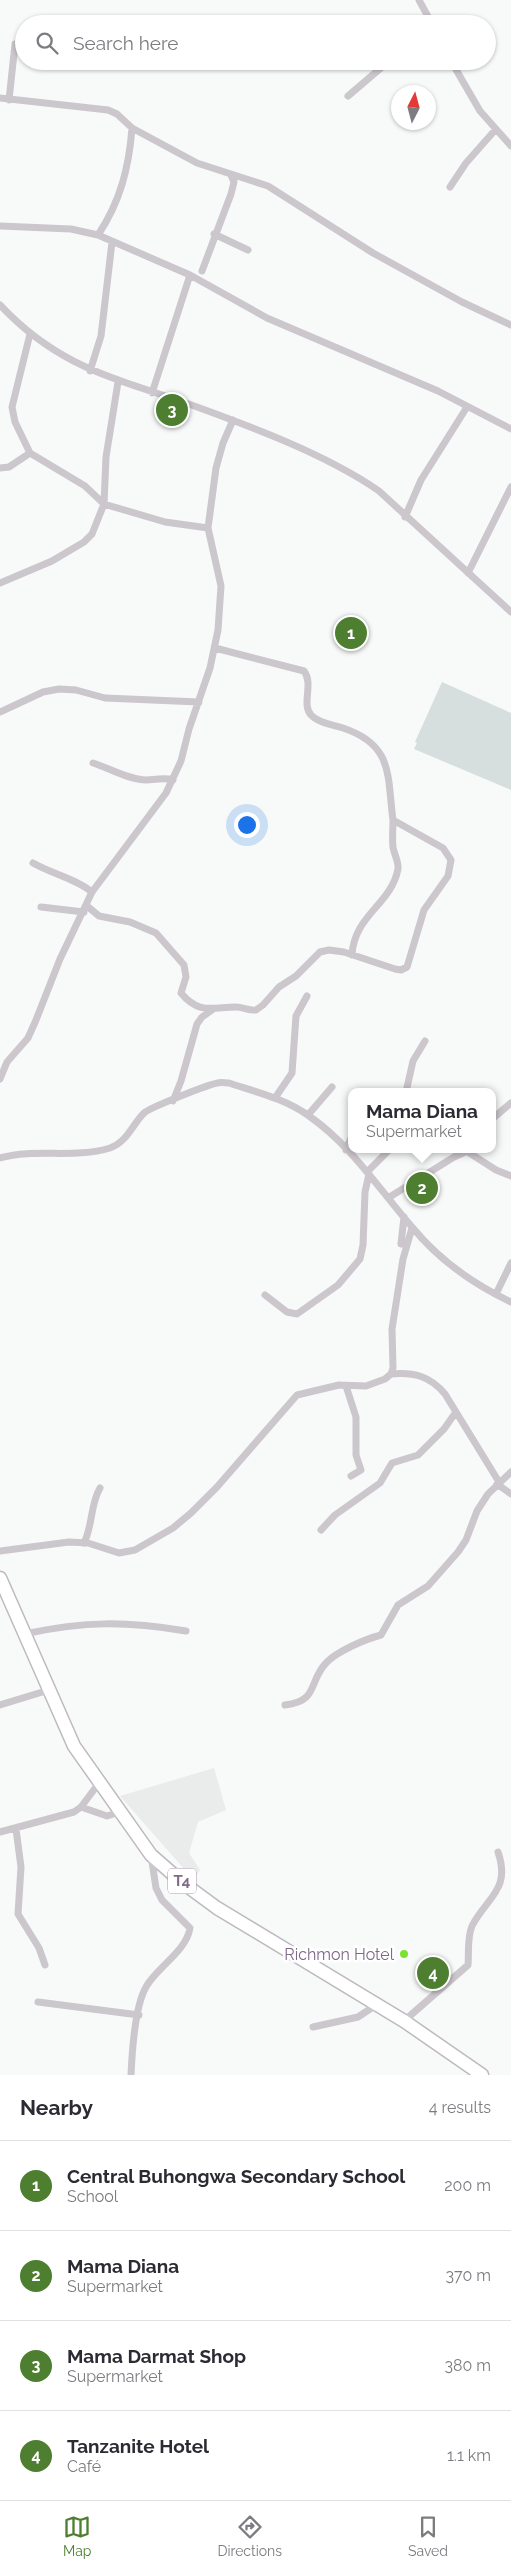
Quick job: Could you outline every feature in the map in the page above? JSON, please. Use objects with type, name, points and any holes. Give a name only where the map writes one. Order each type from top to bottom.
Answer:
[{"type":"highway","name":"T4","points":[[0,1578],[74,1746],[152,1854],[183,1883],[217,1908],[404,2021],[482,2075]]},
{"type":"street","points":[[422,1],[428,15]]},
{"type":"street","points":[[9,100],[15,44]]},
{"type":"street","points":[[348,96],[378,70]]},
{"type":"street","points":[[456,70],[480,111],[511,146]]},
{"type":"street","points":[[0,98],[108,110],[117,114],[132,128],[197,163],[231,176],[268,186],[373,253],[462,302],[511,325]]},
{"type":"street","points":[[98,236],[107,222],[124,184],[130,157],[132,128]]},
{"type":"street","points":[[450,187],[466,163],[496,129]]},
{"type":"street","points":[[202,271],[214,234],[231,194],[234,182],[231,176]]},
{"type":"street","points":[[0,226],[71,229],[98,236],[190,275],[267,318],[438,391],[511,429]]},
{"type":"street","points":[[214,234],[248,250]]},
{"type":"street","points":[[90,371],[101,336],[112,242]]},
{"type":"street","points":[[152,393],[190,275]]},
{"type":"street","points":[[0,305],[30,334],[90,371],[232,420],[281,440],[361,478],[379,491],[405,517],[511,612]]},
{"type":"street","points":[[30,334],[12,407],[15,422],[30,453],[85,486],[104,504],[165,522],[208,528]]},
{"type":"street","points":[[0,583],[52,561],[84,542],[92,534],[104,504],[106,457],[118,382]]},
{"type":"street","points":[[405,517],[420,480],[467,407]]},
{"type":"street","points":[[0,1079],[7,1062],[28,1038],[60,959],[92,892],[154,811],[173,780],[181,761],[214,648],[220,611],[221,586],[208,528],[216,468],[222,443],[232,420]]},
{"type":"street","points":[[0,468],[9,467],[30,453]]},
{"type":"street","points":[[468,573],[511,488]]},
{"type":"street","points":[[214,648],[304,671],[309,683],[308,708],[310,715],[360,734],[371,741],[381,754],[390,776],[394,848],[398,869],[384,898],[362,922],[355,933],[352,955]]},
{"type":"street","points":[[0,712],[43,692],[59,689],[76,690],[105,698],[199,702]]},
{"type":"street","points":[[93,763],[132,777],[173,780]]},
{"type":"street","points":[[41,907],[85,909],[99,916],[130,922],[156,933],[184,965],[186,977],[181,993],[197,1006],[212,1010],[235,1007],[256,1010],[279,987],[296,976],[320,952],[328,950],[352,955],[395,969],[407,967],[424,910],[448,876],[451,860],[443,848],[393,820]]},
{"type":"street","points":[[33,863],[50,873],[82,884],[92,892]]},
{"type":"street","points":[[275,1098],[294,1067],[296,1016],[307,996]]},
{"type":"street","points":[[173,1101],[182,1081],[198,1024],[202,1016],[212,1010]]},
{"type":"street","points":[[407,1088],[412,1061],[425,1040]]},
{"type":"street","points":[[0,1158],[35,1154],[63,1155],[111,1148],[125,1138],[150,1108],[173,1101],[219,1082],[275,1098],[308,1115],[346,1150],[348,1145]]},
{"type":"street","points":[[308,1115],[332,1086]]},
{"type":"street","points":[[496,1116],[511,1104]]},
{"type":"street","points":[[349,1153],[368,1173],[412,1228],[454,1268],[511,1302]]},
{"type":"street","points":[[265,1295],[287,1312],[297,1314],[327,1294],[349,1273],[362,1253],[364,1201],[368,1173],[386,1153]]},
{"type":"street","points":[[388,1198],[454,1157],[465,1153]]},
{"type":"street","points":[[473,1153],[496,1170],[511,1176]]},
{"type":"street","points":[[401,1244],[404,1217]]},
{"type":"street","points":[[0,1551],[48,1543],[84,1543],[126,1553],[135,1550],[173,1528],[218,1486],[297,1395],[324,1387],[366,1386],[385,1379],[391,1374],[394,1362],[392,1329],[399,1282],[412,1228]]},
{"type":"street","points":[[496,1294],[511,1262]]},
{"type":"street","points":[[391,1374],[412,1373],[430,1380],[445,1394],[498,1483],[511,1494]]},
{"type":"street","points":[[346,1386],[356,1417],[356,1455],[360,1467],[359,1473],[351,1476]]},
{"type":"street","points":[[321,1530],[335,1515],[380,1483],[392,1463],[418,1454],[444,1429],[456,1412]]},
{"type":"street","points":[[286,1705],[302,1702],[310,1694],[324,1664],[333,1656],[364,1639],[381,1635],[398,1605],[428,1586],[462,1546],[476,1511],[498,1483],[511,1472]]},
{"type":"street","points":[[84,1543],[92,1522],[94,1502],[100,1488]]},
{"type":"street","points":[[24,1634],[62,1626],[98,1622],[151,1625],[186,1631]]},
{"type":"street","points":[[0,1705],[49,1690]]},
{"type":"street","points":[[0,1832],[66,1815],[81,1807],[100,1783]]},
{"type":"street","points":[[81,1807],[107,1816],[120,1812]]},
{"type":"street","points":[[16,1828],[21,1867],[18,1914],[39,1948],[46,1965]]},
{"type":"street","points":[[404,2021],[468,1965],[471,1928],[480,1912],[501,1894],[508,1882],[509,1871],[498,1852]]},
{"type":"street","points":[[131,2075],[139,2015],[146,1987],[181,1946],[189,1932],[188,1925],[169,1908],[156,1888],[152,1854]]},
{"type":"street","points":[[38,2002],[139,2015]]},
{"type":"street","points":[[313,2027],[358,2017],[376,2005]]},
{"type":"shaded area","points":[[442,682],[511,713],[511,790],[414,749],[417,743],[415,742]]},
{"type":"shaded area","points":[[214,1768],[226,1810],[198,1822],[189,1853],[200,1870],[193,1879],[120,1796]]},
{"type":"place","name":"Mama Darmat Shop","points":[[172,410]]},
{"type":"place","name":"Central Buhongwa Secondary School","points":[[351,633]]},
{"type":"place","name":"Mama Diana","points":[[422,1188]]},
{"type":"place","name":"Richmon Hotel","points":[[404,1954]]},
{"type":"place","name":"Tanzanite Hotel","points":[[433,1973]]}]
